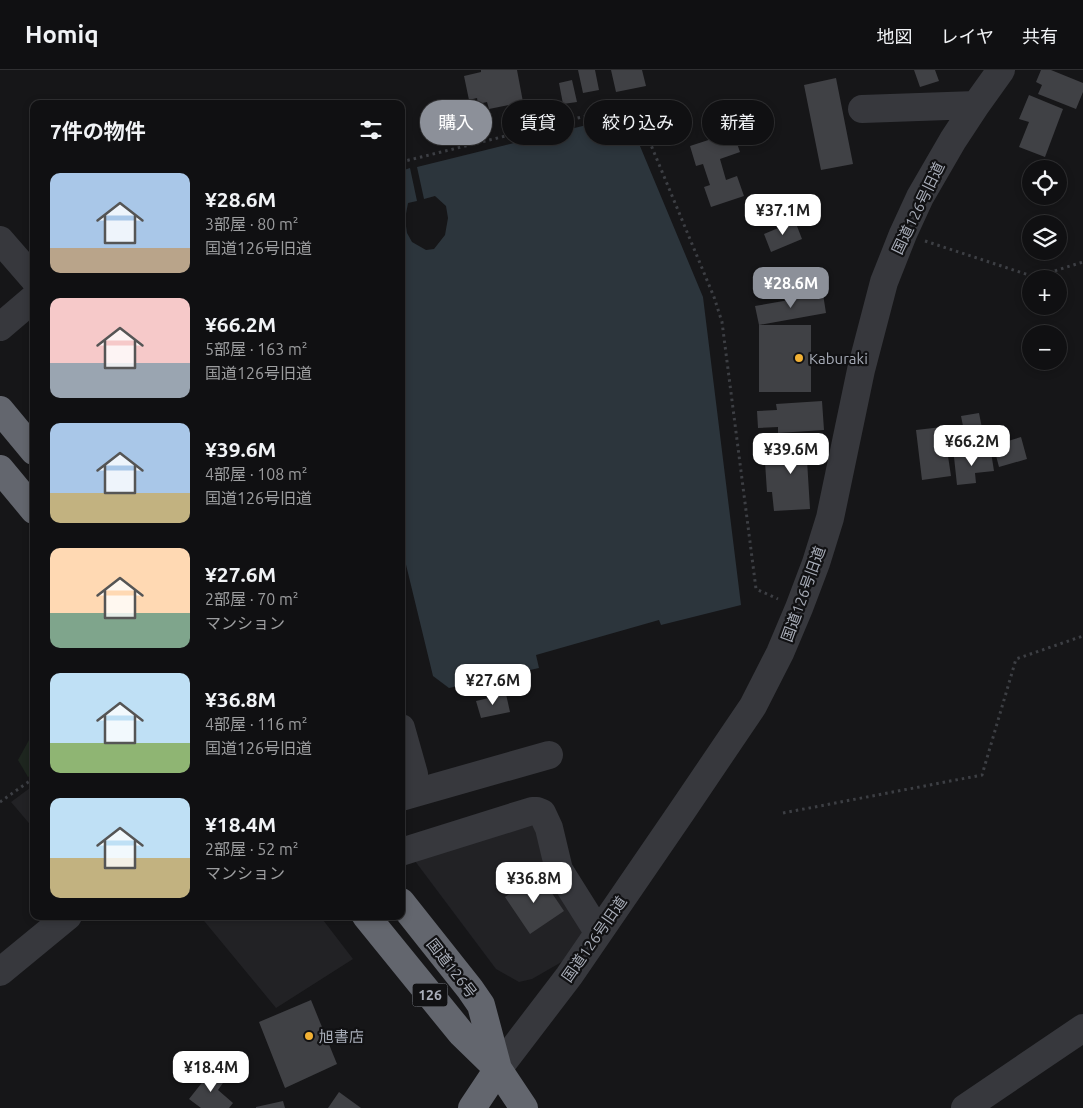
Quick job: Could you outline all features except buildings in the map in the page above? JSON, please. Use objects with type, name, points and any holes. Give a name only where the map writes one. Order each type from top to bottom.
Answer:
[{"type":"highway","points":[[0,410],[30,442]]},
{"type":"highway","points":[[0,468],[30,505]]},
{"type":"highway","name":"国道126号","points":[[405,907],[481,1005],[498,1069]]},
{"type":"highway","name":"国道126号","points":[[369,920],[461,1033],[498,1069],[524,1108]]},
{"type":"highway","points":[[472,1108],[498,1069]]},
{"type":"street","name":"国道126号旧道","points":[[498,1069],[568,976],[682,811],[753,706],[780,653],[816,563],[830,518],[861,370],[884,282],[903,234],[924,190],[953,140],[1000,70]]},
{"type":"street","points":[[862,109],[976,105]]},
{"type":"street","points":[[0,240],[30,274]]},
{"type":"street","points":[[0,327],[30,301]]},
{"type":"street","points":[[405,761],[408,785],[549,756]]},
{"type":"street","points":[[405,851],[532,811],[542,813],[549,828],[558,870],[598,932]]},
{"type":"street","points":[[0,972],[63,920]]},
{"type":"street","points":[[965,1108],[1083,1028]]},
{"type":"path","points":[[405,161],[634,104],[714,297],[722,322],[756,589],[799,608]]},
{"type":"path","points":[[903,234],[1035,277],[1083,262]]},
{"type":"path","points":[[783,813],[982,775],[1016,658],[1083,636]]},
{"type":"path","points":[[0,802],[30,781]]},
{"type":"shaded area","points":[[584,126],[584,145],[640,145],[703,297],[741,605],[661,625],[659,620],[536,655],[539,668],[449,688],[433,676],[405,560],[405,219],[407,233],[412,242],[426,250],[434,249],[445,235],[448,218],[446,206],[435,196],[424,199],[417,167],[506,145],[574,145],[574,128]]},
{"type":"shaded area","points":[[410,168],[417,201],[408,203],[405,219],[405,170]]},
{"type":"shaded area","points":[[30,738],[30,776],[28,777],[18,760]]},
{"type":"shaded area","points":[[30,788],[30,824],[11,802]]},
{"type":"shaded area","points":[[534,820],[586,930],[565,960],[532,979],[519,982],[496,969],[412,857]]},
{"type":"shaded area","points":[[203,920],[323,920],[353,959],[276,1008]]},
{"type":"place","name":"Kaburaki","points":[[799,358]]},
{"type":"place","name":"旭書店","points":[[309,1036]]}]
